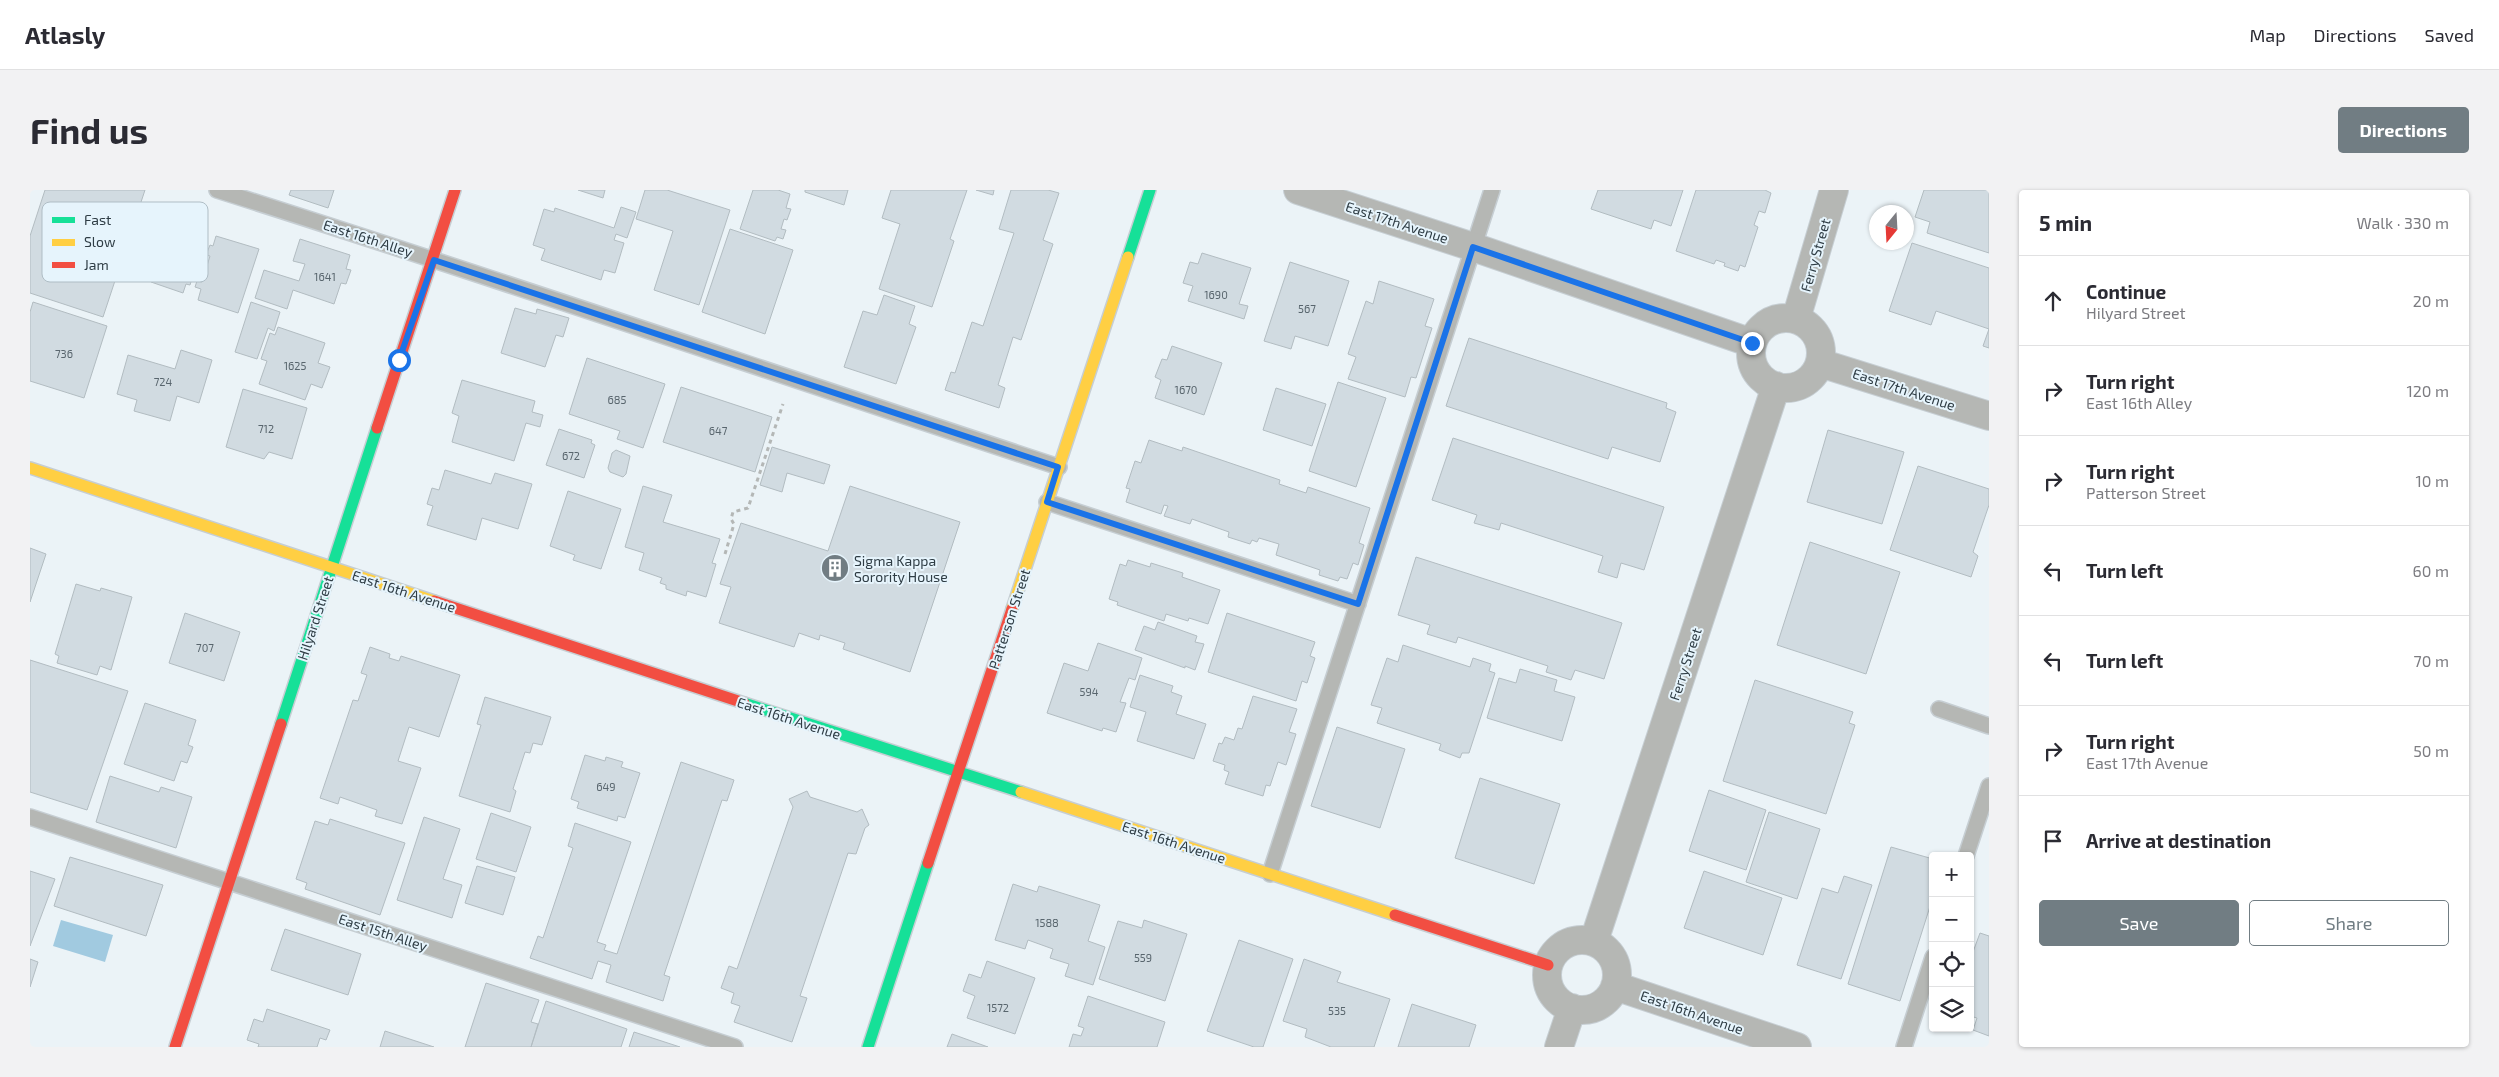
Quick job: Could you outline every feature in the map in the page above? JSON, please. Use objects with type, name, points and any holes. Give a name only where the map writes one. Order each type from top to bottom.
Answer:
[{"type":"main road","name":"Hilyard Street","points":[[175,1047],[331,566],[434,260],[455,190]]},
{"type":"main road","name":"Patterson Street","points":[[868,1047],[1150,190]]},
{"type":"main road","name":"East 16th Avenue","points":[[30,468],[959,774],[1002,786],[1548,965]]},
{"type":"street","name":"East 17th Avenue","points":[[1298,190],[1473,247],[1752,343]]},
{"type":"street","name":"Ferry Street","points":[[1796,319],[1834,190]]},
{"type":"street","points":[[1782,318],[1796,319],[1808,326],[1817,336],[1821,349],[1820,363],[1814,375],[1803,384],[1790,388],[1776,386],[1764,380],[1755,369],[1751,356],[1752,343],[1758,330],[1769,322],[1782,318]]},
{"type":"street","name":"East 17th Avenue","points":[[1820,363],[1989,416]]},
{"type":"street","name":"Ferry Street","points":[[1594,941],[1776,386]]},
{"type":"street","points":[[1570,941],[1594,941],[1611,954],[1617,975],[1615,986],[1603,1004],[1588,1009],[1572,1008],[1554,996],[1548,986],[1548,965],[1561,946],[1570,941]]},
{"type":"street","name":"East 16th Avenue","points":[[1615,986],[1797,1047]]},
{"type":"street","points":[[1559,1047],[1572,1008]]},
{"type":"lane","name":"East 16th Alley","points":[[217,190],[1058,467]]},
{"type":"lane","points":[[1270,874],[1492,190]]},
{"type":"lane","points":[[1047,502],[1358,604]]},
{"type":"lane","points":[[1939,709],[1989,726]]},
{"type":"lane","points":[[1968,852],[1986,803],[1989,786]]},
{"type":"lane","name":"East 15th Alley","points":[[30,817],[735,1047]]},
{"type":"lane","points":[[1904,1047],[1929,969]]},
{"type":"path","points":[[725,554],[734,524],[731,519],[734,512],[748,508],[790,380]]},
{"type":"water","points":[[61,920],[113,935],[105,962],[53,946]]},
{"type":"building","points":[[45,190],[145,190],[141,202],[42,202],[42,282],[115,282],[103,317],[30,293],[30,236]]},
{"type":"building","points":[[291,190],[334,190],[328,208],[289,195]]},
{"type":"building","points":[[578,190],[605,190],[603,198]]},
{"type":"building","points":[[645,190],[667,190],[730,210],[699,305],[654,290],[673,231],[636,219]]},
{"type":"building","points":[[753,190],[778,190],[790,194],[786,208],[791,209],[787,220],[784,219],[781,229],[786,230],[783,239],[777,237],[775,241],[740,229]]},
{"type":"building","points":[[805,190],[848,190],[844,205],[805,192]]},
{"type":"building","points":[[891,190],[967,190],[950,239],[954,241],[932,307],[879,289],[900,224],[882,218]]},
{"type":"building","points":[[976,190],[994,190],[993,195]]},
{"type":"building","points":[[1011,190],[1048,190],[1059,193],[1043,240],[1053,244],[1021,340],[1013,337],[998,385],[1005,388],[999,408],[945,390],[951,372],[955,373],[972,322],[983,326],[1014,233],[999,229]]},
{"type":"building","points":[[1598,190],[1683,190],[1671,226],[1654,220],[1651,229],[1591,209]]},
{"type":"building","points":[[1696,190],[1765,190],[1771,193],[1765,213],[1759,211],[1754,225],[1758,227],[1745,267],[1740,265],[1738,271],[1724,266],[1725,263],[1716,260],[1714,264],[1676,251]]},
{"type":"building","points":[[1924,190],[1989,190],[1989,253],[1927,233],[1930,222],[1915,217]]},
{"type":"building","points":[[621,207],[636,212],[627,238],[616,234],[614,240],[624,243],[615,273],[604,270],[601,280],[541,260],[545,249],[533,245],[544,209],[554,212],[555,208],[614,228]]},
{"type":"building","points":[[730,229],[793,250],[765,334],[702,312]]},
{"type":"building","points":[[216,236],[259,249],[238,313],[198,300],[201,289],[195,287],[197,282],[208,282],[210,256],[208,256],[208,250],[210,245],[213,246]]},
{"type":"building","points":[[300,239],[350,255],[346,269],[351,270],[346,284],[341,283],[334,304],[293,290],[287,309],[255,298],[264,270],[299,281],[305,264],[293,261]]},
{"type":"building","points":[[1914,244],[1989,268],[1989,329],[1936,311],[1931,325],[1889,311],[1910,250],[1914,250]]},
{"type":"building","points":[[1202,253],[1251,268],[1239,304],[1248,306],[1244,319],[1188,301],[1193,286],[1183,283],[1190,262],[1198,264]]},
{"type":"building","points":[[1290,262],[1349,281],[1328,346],[1295,336],[1291,349],[1264,341]]},
{"type":"building","points":[[1379,281],[1434,299],[1425,326],[1432,328],[1416,378],[1411,377],[1405,397],[1348,379],[1356,357],[1348,354],[1366,301],[1373,304]]},
{"type":"building","points":[[151,282],[191,282],[190,285],[186,284],[183,293]]},
{"type":"building","points":[[884,295],[915,306],[909,324],[916,327],[896,384],[844,367],[863,311],[877,315]]},
{"type":"building","points":[[33,302],[107,326],[84,398],[30,381],[30,312]]},
{"type":"building","points":[[251,302],[280,312],[274,331],[268,328],[257,359],[235,352]]},
{"type":"building","points":[[515,308],[536,314],[537,309],[569,318],[563,337],[556,335],[545,367],[501,353]]},
{"type":"building","points":[[278,327],[325,343],[318,363],[330,367],[322,388],[311,384],[305,400],[259,384],[267,361],[261,359],[270,333],[275,335]]},
{"type":"building","points":[[1989,329],[1989,348],[1983,346]]},
{"type":"building","points":[[1469,338],[1667,403],[1666,408],[1676,412],[1660,462],[1612,447],[1608,459],[1446,406]]},
{"type":"building","points":[[1172,346],[1222,363],[1204,415],[1155,398],[1161,380],[1155,377],[1162,359],[1167,360]]},
{"type":"building","points":[[181,350],[212,360],[199,403],[177,396],[170,421],[134,411],[137,400],[117,394],[128,355],[175,369]]},
{"type":"building","points":[[587,358],[665,384],[643,448],[617,439],[620,431],[569,414]]},
{"type":"building","points":[[462,380],[535,401],[532,412],[543,415],[540,427],[526,423],[514,461],[452,442],[459,416],[452,413]]},
{"type":"building","points":[[1338,382],[1386,398],[1356,487],[1309,471]]},
{"type":"building","points":[[681,387],[772,417],[755,472],[663,442]]},
{"type":"building","points":[[1276,388],[1326,404],[1312,446],[1263,430]]},
{"type":"building","points":[[243,389],[307,408],[292,459],[269,452],[264,459],[226,447]]},
{"type":"building","points":[[559,429],[592,440],[591,443],[595,445],[584,478],[546,465]]},
{"type":"building","points":[[1828,430],[1904,452],[1882,524],[1807,502]]},
{"type":"building","points":[[1453,438],[1664,507],[1644,570],[1621,563],[1617,578],[1598,572],[1603,556],[1501,523],[1499,530],[1474,523],[1477,515],[1432,500]]},
{"type":"building","points":[[1149,440],[1182,451],[1183,447],[1280,480],[1279,484],[1306,493],[1308,487],[1370,508],[1359,543],[1364,545],[1358,565],[1353,563],[1347,579],[1340,577],[1338,581],[1319,575],[1320,570],[1276,555],[1279,544],[1259,538],[1257,542],[1252,540],[1250,544],[1228,537],[1229,532],[1192,519],[1190,524],[1164,516],[1168,506],[1164,505],[1161,514],[1126,502],[1130,489],[1126,488],[1135,461],[1141,463]]},
{"type":"building","points":[[772,447],[830,465],[824,484],[787,473],[782,492],[760,485]]},
{"type":"building","points":[[616,450],[630,456],[626,474],[623,477],[610,472],[608,468],[612,453]]},
{"type":"building","points":[[1918,466],[1989,489],[1989,505],[1973,552],[1978,556],[1971,577],[1890,550]]},
{"type":"building","points":[[445,470],[491,484],[495,473],[532,484],[518,529],[482,518],[476,540],[427,525],[433,506],[427,504],[432,488],[439,490]]},
{"type":"building","points":[[643,486],[672,495],[663,522],[720,539],[712,563],[716,564],[706,597],[687,591],[686,596],[666,589],[666,585],[660,583],[662,578],[639,570],[644,553],[625,547]]},
{"type":"building","name":"Sigma Kappa Sorority House","points":[[850,486],[960,522],[910,672],[843,649],[845,643],[820,635],[819,640],[799,633],[794,647],[719,623],[731,587],[720,584],[741,523],[828,551]]},
{"type":"building","points":[[568,491],[621,509],[601,569],[573,560],[575,555],[550,546]]},
{"type":"building","points":[[1810,542],[1900,572],[1866,674],[1777,645]]},
{"type":"building","points":[[30,548],[46,554],[30,602]]},
{"type":"building","points":[[1416,557],[1622,623],[1604,679],[1575,670],[1571,680],[1546,672],[1548,666],[1458,637],[1456,643],[1427,634],[1430,625],[1398,615]]},
{"type":"building","points":[[1128,560],[1150,567],[1151,563],[1183,573],[1182,577],[1220,590],[1208,624],[1189,618],[1188,621],[1166,614],[1164,621],[1117,605],[1118,602],[1109,599],[1120,564],[1126,566]]},
{"type":"building","points":[[76,584],[100,591],[101,588],[132,597],[111,670],[100,666],[97,675],[57,663],[59,656],[55,654]]},
{"type":"building","points":[[185,613],[240,632],[224,681],[169,663]]},
{"type":"building","points":[[1227,613],[1315,642],[1310,656],[1315,658],[1307,683],[1302,681],[1296,701],[1208,672]]},
{"type":"building","points":[[1158,622],[1197,636],[1195,642],[1204,644],[1195,670],[1135,650],[1144,626],[1155,630]]},
{"type":"building","points":[[1098,643],[1142,658],[1135,680],[1129,678],[1120,702],[1126,703],[1116,732],[1103,728],[1102,731],[1047,713],[1064,663],[1088,671]]},
{"type":"building","points":[[1403,645],[1470,667],[1473,658],[1491,664],[1489,671],[1495,673],[1469,753],[1462,753],[1460,758],[1439,750],[1441,744],[1377,723],[1382,708],[1371,705],[1387,658],[1398,662]]},
{"type":"building","points":[[370,647],[390,654],[389,658],[399,661],[401,656],[460,675],[439,737],[409,727],[398,761],[421,768],[402,824],[375,816],[377,810],[340,797],[338,804],[320,798],[353,700],[358,701],[367,675],[361,673]]},
{"type":"building","points":[[30,660],[128,691],[87,810],[30,792]]},
{"type":"building","points":[[1520,669],[1557,680],[1554,691],[1575,697],[1562,741],[1487,718],[1499,678],[1516,683]]},
{"type":"building","points":[[1140,675],[1173,686],[1171,692],[1182,696],[1176,714],[1206,724],[1194,759],[1137,741],[1146,712],[1130,707]]},
{"type":"building","points":[[1755,680],[1853,712],[1849,723],[1855,725],[1826,814],[1723,781]]},
{"type":"building","points":[[1253,696],[1297,709],[1289,732],[1296,734],[1286,765],[1278,762],[1270,786],[1266,785],[1263,796],[1225,784],[1229,772],[1224,770],[1225,765],[1213,761],[1219,743],[1222,744],[1225,737],[1234,740],[1238,728],[1242,729]]},
{"type":"building","points":[[485,697],[551,717],[542,745],[533,743],[530,753],[525,752],[513,789],[516,791],[510,812],[459,796],[481,725],[477,724]]},
{"type":"building","points":[[145,703],[196,720],[188,745],[193,747],[187,763],[181,761],[174,781],[124,764]]},
{"type":"building","points":[[1337,727],[1405,749],[1380,828],[1311,806]]},
{"type":"building","points":[[585,755],[605,761],[606,757],[623,762],[621,767],[640,773],[625,818],[618,816],[617,821],[577,808],[579,802],[571,799]]},
{"type":"building","points":[[681,762],[734,780],[727,801],[722,800],[664,975],[670,977],[663,1001],[606,982],[611,965],[598,961],[592,979],[530,958],[538,936],[543,938],[573,848],[568,846],[575,823],[631,842],[597,942],[606,945],[604,950],[617,954]]},
{"type":"building","points":[[110,776],[159,792],[161,787],[192,797],[176,848],[96,822]]},
{"type":"building","points":[[1480,778],[1560,804],[1534,884],[1455,858]]},
{"type":"building","points":[[1709,790],[1766,810],[1746,870],[1689,851]]},
{"type":"building","points":[[807,791],[810,797],[857,812],[862,809],[869,825],[865,828],[856,854],[848,853],[800,996],[807,998],[792,1042],[734,1022],[740,1006],[731,1003],[734,993],[721,988],[729,966],[737,969],[793,807],[789,799]]},
{"type":"building","points":[[1769,812],[1820,829],[1797,899],[1746,882]]},
{"type":"building","points":[[491,813],[531,827],[516,872],[476,859]]},
{"type":"building","points":[[424,817],[460,829],[443,879],[462,885],[452,918],[397,900]]},
{"type":"building","points":[[330,819],[405,843],[380,915],[305,889],[307,883],[296,879],[315,821],[328,825]]},
{"type":"building","points":[[1891,847],[1929,858],[1929,910],[1900,1001],[1848,984]]},
{"type":"building","points":[[70,857],[163,885],[146,936],[54,906]]},
{"type":"building","points":[[477,866],[515,877],[503,915],[465,903]]},
{"type":"building","points":[[30,871],[55,879],[30,946]]},
{"type":"building","points":[[1704,871],[1782,898],[1763,955],[1684,928]]},
{"type":"building","points":[[1844,876],[1872,885],[1841,979],[1797,965],[1822,888],[1838,893]]},
{"type":"building","points":[[1013,884],[1037,892],[1039,886],[1100,905],[1088,941],[1105,947],[1093,985],[1065,976],[1069,964],[1050,958],[1053,949],[1028,940],[1025,949],[995,940]]},
{"type":"building","points":[[1144,920],[1187,934],[1165,1001],[1099,979],[1118,921],[1142,928]]},
{"type":"building","points":[[285,929],[361,954],[348,995],[271,970]]},
{"type":"building","points":[[1980,933],[1989,936],[1989,1036],[1974,1030],[1977,1018],[1974,1017],[1974,949]]},
{"type":"building","points":[[1239,940],[1293,959],[1263,1047],[1254,1047],[1207,1031]]},
{"type":"building","points":[[30,959],[38,962],[30,987]]},
{"type":"building","points":[[1304,959],[1341,972],[1337,982],[1390,999],[1374,1047],[1331,1047],[1305,1037],[1307,1029],[1283,1021]]},
{"type":"building","points":[[987,961],[1035,978],[1015,1034],[967,1018],[975,996],[963,991],[969,974],[981,978]]},
{"type":"building","points":[[486,983],[539,1000],[531,1022],[538,1024],[531,1047],[465,1047]]},
{"type":"building","points":[[1088,996],[1165,1022],[1157,1047],[1069,1047],[1073,1034],[1081,1036],[1084,1028],[1078,1026]]},
{"type":"building","points":[[546,1001],[627,1029],[621,1047],[531,1047]]},
{"type":"building","points":[[1412,1004],[1476,1025],[1469,1047],[1398,1047]]},
{"type":"building","points":[[267,1009],[330,1030],[326,1040],[320,1038],[317,1047],[258,1047],[259,1044],[247,1040],[254,1019],[263,1022]]},
{"type":"building","points":[[385,1031],[434,1047],[380,1047]]},
{"type":"building","points":[[634,1032],[680,1047],[629,1047]]},
{"type":"building","points":[[952,1034],[988,1047],[947,1047]]},
{"type":"traffic: fast","points":[[1128,257],[1150,190]]},
{"type":"traffic: fast","points":[[281,724],[377,428]]},
{"type":"traffic: fast","points":[[744,703],[1021,792]]},
{"type":"traffic: fast","points":[[868,1047],[928,863]]},
{"type":"traffic: slow","points":[[1012,609],[1128,257]]},
{"type":"traffic: slow","points":[[30,468],[434,601]]},
{"type":"traffic: slow","points":[[1021,792],[1395,915]]},
{"type":"traffic: jam","points":[[377,428],[455,190]]},
{"type":"traffic: jam","points":[[434,601],[744,703]]},
{"type":"traffic: jam","points":[[928,863],[1012,609]]},
{"type":"traffic: jam","points":[[175,1047],[281,724]]},
{"type":"traffic: jam","points":[[1395,915],[1548,965]]},
{"type":"place","name":"Sigma Kappa Sorority House","points":[[835,568]]},
{"type":"route","points":[[399,360],[434,260],[790,380],[1058,467],[1047,502],[1358,604],[1473,247],[1752,343]]}]
